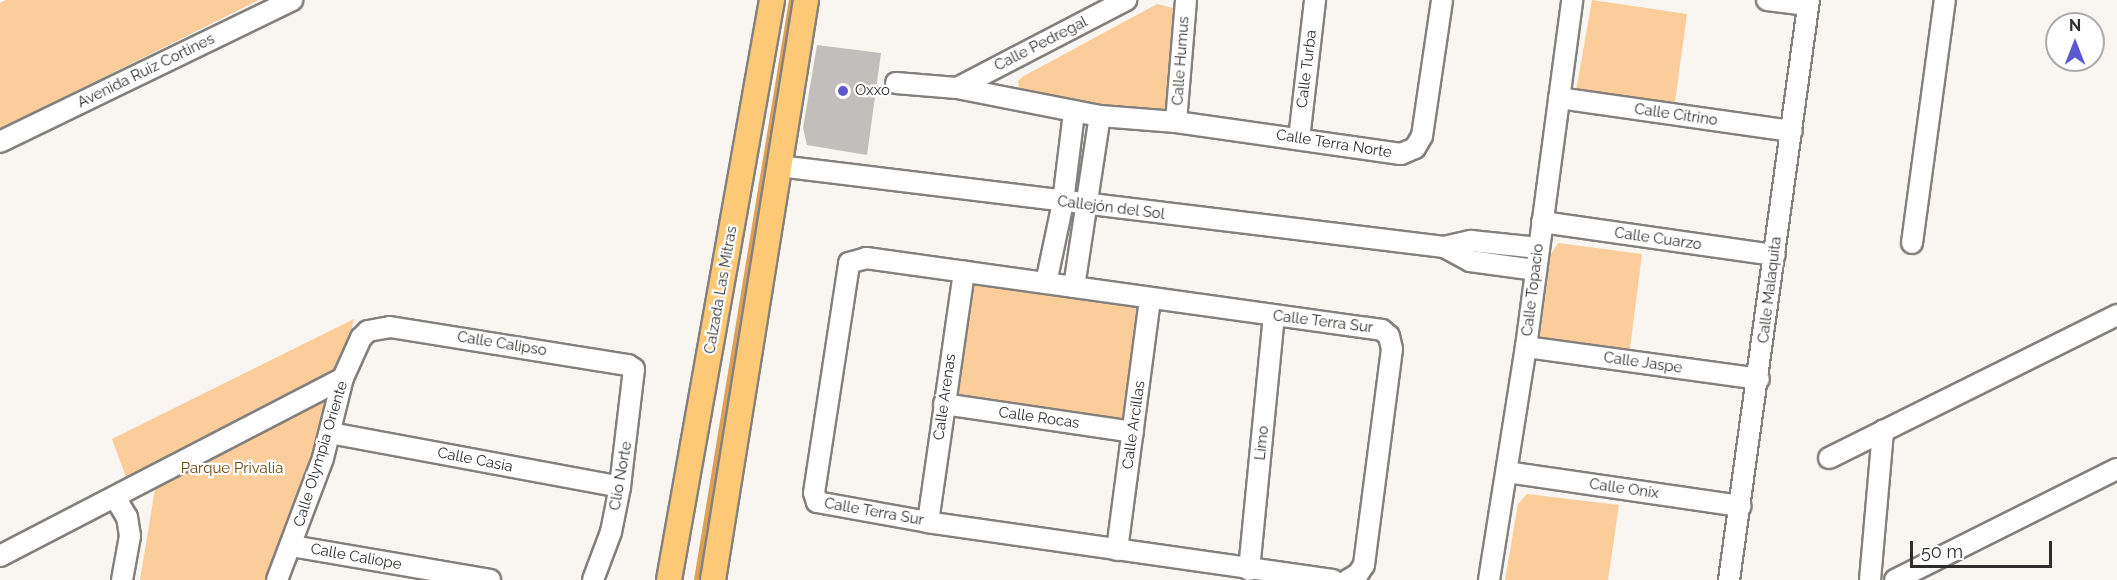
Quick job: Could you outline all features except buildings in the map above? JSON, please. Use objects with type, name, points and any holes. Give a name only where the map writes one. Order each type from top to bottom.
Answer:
[{"type":"main road","name":"Calzada Las Mitras","points":[[669,580],[772,0]]},
{"type":"main road","points":[[713,580],[807,0]]},
{"type":"street","name":"Avenida Ruiz Cortines","points":[[0,142],[292,0]]},
{"type":"street","name":"Calle Pedregal","points":[[957,88],[1125,0]]},
{"type":"street","name":"Calle Humus","points":[[1176,122],[1186,0]]},
{"type":"street","name":"Calle Turba","points":[[1299,139],[1315,0]]},
{"type":"street","name":"Calle Terra Norte","points":[[896,83],[957,88],[1100,116],[1176,122],[1401,154],[1415,148],[1422,136],[1442,0]]},
{"type":"street","name":"Calle Topacio","points":[[1489,580],[1526,347],[1572,0]]},
{"type":"street","points":[[1767,0],[1809,3]]},
{"type":"street","points":[[1912,243],[1945,0]]},
{"type":"street","name":"Calle Malaquita","points":[[1729,580],[1759,379],[1809,3]]},
{"type":"street","name":"Calle Citrino","points":[[1559,98],[1792,131]]},
{"type":"street","points":[[1046,283],[1063,202],[1074,112]]},
{"type":"street","points":[[1074,287],[1100,116]]},
{"type":"street","name":"Callejón del Sol","points":[[779,165],[1088,206],[1444,246],[1471,241],[1539,248]]},
{"type":"street","name":"Calle Cuarzo","points":[[1542,222],[1775,255]]},
{"type":"street","name":"Callejón del Sol","points":[[1444,246],[1470,261],[1536,270]]},
{"type":"street","name":"Calle Terra Sur","points":[[1333,580],[1249,570],[822,505],[814,493],[849,263],[867,258],[1274,317],[1373,327],[1386,333],[1391,342],[1364,565],[1358,574],[1348,580]]},
{"type":"street","name":"Calle Arenas","points":[[928,522],[964,272]]},
{"type":"street","name":"Calle Arcillas","points":[[1117,550],[1150,300]]},
{"type":"street","points":[[1829,458],[2117,315]]},
{"type":"street","name":"Limo","points":[[1249,570],[1274,317]]},
{"type":"street","name":"Calle Calipso","points":[[368,331],[390,327],[628,364],[634,369]]},
{"type":"street","name":"Calle Olympia Oriente","points":[[277,580],[292,546],[330,433],[343,378],[368,331]]},
{"type":"street","name":"Calle Jaspe","points":[[1526,347],[1759,379]]},
{"type":"street","name":"Clío Norte","points":[[593,580],[611,532],[620,487],[634,369]]},
{"type":"street","points":[[0,556],[116,499],[343,378]]},
{"type":"street","name":"Calle Rocas","points":[[944,404],[1134,432]]},
{"type":"street","points":[[1870,580],[1883,431]]},
{"type":"street","name":"Calle Casia","points":[[330,433],[620,487]]},
{"type":"street","points":[[1895,580],[2117,469]]},
{"type":"street","name":"Calle Onix","points":[[1507,472],[1741,506]]},
{"type":"street","points":[[116,499],[127,517],[130,536],[122,580]]},
{"type":"street","name":"Calle Caliope","points":[[292,546],[490,580]]},
{"type":"green space","points":[[6,0],[259,0],[0,129],[0,3]]},
{"type":"green space","points":[[1592,0],[1687,14],[1674,109],[1576,91]]},
{"type":"green space","points":[[1157,4],[1177,9],[1169,107],[1160,116],[1020,95],[1018,81],[1022,77]]},
{"type":"green space","points":[[1558,243],[1642,254],[1629,356],[1539,344],[1551,254]]},
{"type":"green space","points":[[964,272],[1150,300],[1133,432],[944,404]]},
{"type":"green space","name":"Parque Privalia","points":[[354,319],[321,451],[273,580],[140,580],[155,489],[150,479],[130,488],[112,439]]},
{"type":"green space","points":[[1527,494],[1619,505],[1608,580],[1505,580],[1518,504]]},
{"type":"waterway","points":[[697,580],[792,0]]},
{"type":"place","name":"Oxxo","points":[[843,91]]}]
